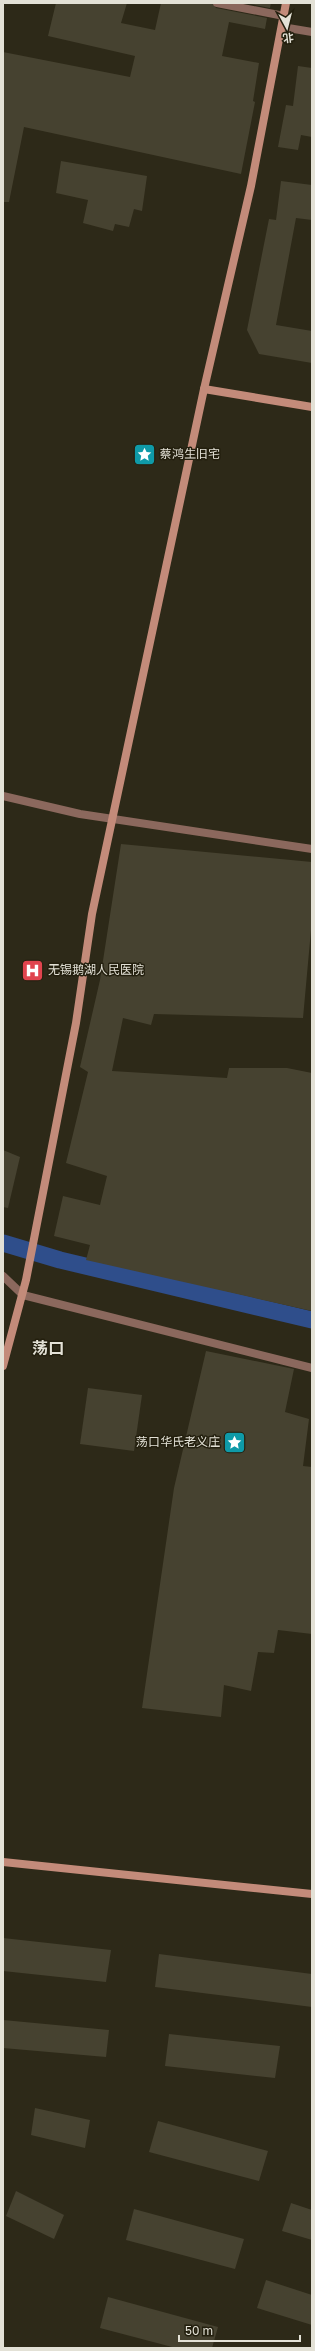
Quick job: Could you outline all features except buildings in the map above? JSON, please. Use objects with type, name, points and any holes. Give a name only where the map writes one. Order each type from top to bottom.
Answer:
[{"type":"street","points":[[217,3],[284,16]]},
{"type":"street","points":[[3,1366],[26,1280],[76,1023],[92,914],[204,389],[251,186],[286,3]]},
{"type":"street","points":[[282,27],[312,32]]},
{"type":"street","points":[[204,389],[312,407]]},
{"type":"street","points":[[3,796],[80,814],[312,849]]},
{"type":"street","points":[[3,1276],[22,1295],[312,1368]]},
{"type":"street","points":[[3,1862],[312,1894]]},
{"type":"waterway","points":[[3,1243],[60,1260],[312,1320]]},
{"type":"place","name":"蔡鸿生旧宅","points":[[145,454]]},
{"type":"place","name":"无锡鹅湖人民医院","points":[[33,970]]},
{"type":"place","name":"荡口华氏老义庄","points":[[235,1442]]},
{"type":"district","name":"荡口","points":[[48,1348]]}]
